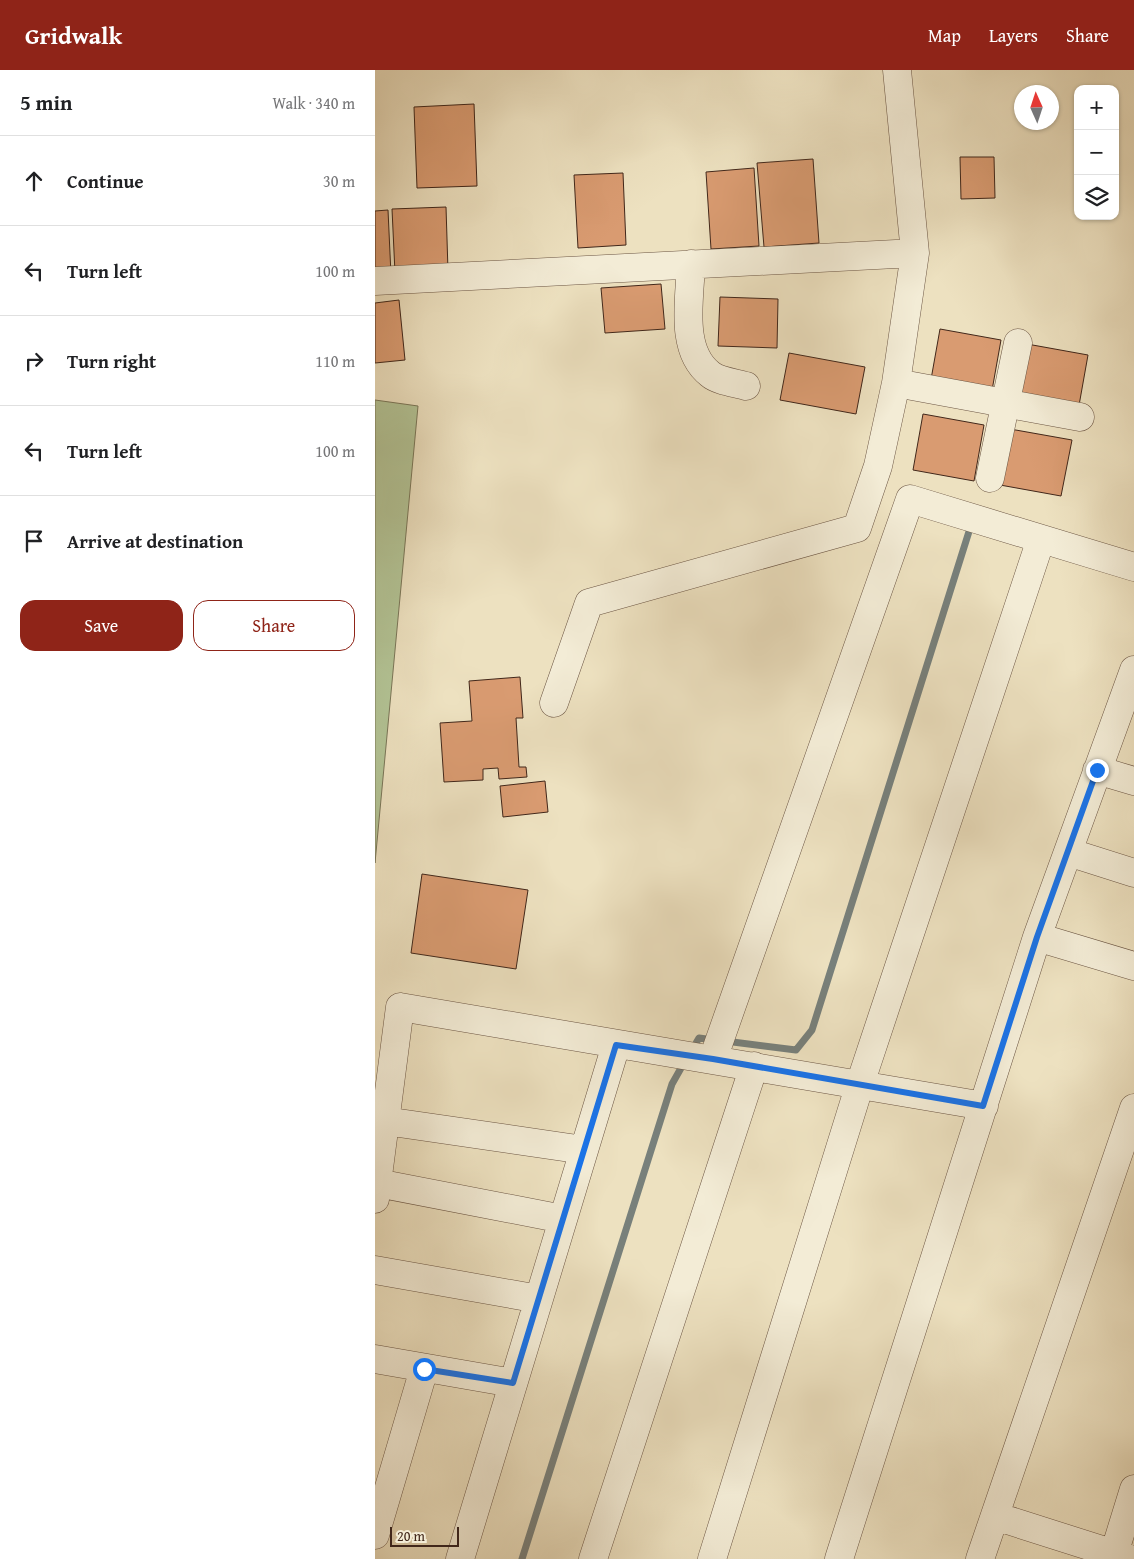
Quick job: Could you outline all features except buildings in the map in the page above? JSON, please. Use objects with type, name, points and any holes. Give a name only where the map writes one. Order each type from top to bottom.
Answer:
[{"type":"street","points":[[554,703],[589,603],[857,528],[878,466],[896,383],[915,253],[897,70]]},
{"type":"street","points":[[375,281],[915,253]]},
{"type":"street","points":[[691,264],[689,331],[695,357],[711,375],[746,386]]},
{"type":"street","points":[[990,478],[1018,344]]},
{"type":"street","points":[[896,383],[1080,417]]},
{"type":"street","points":[[713,1059],[910,499],[1134,567]]},
{"type":"street","points":[[712,1559],[861,1084],[1041,539]]},
{"type":"street","points":[[839,1559],[1037,937],[1097,770],[1132,680]]},
{"type":"street","points":[[1097,770],[1134,782]]},
{"type":"street","points":[[1068,852],[1134,873]]},
{"type":"street","points":[[1037,937],[1134,966]]},
{"type":"street","points":[[563,1219],[376,1191],[400,1007],[983,1106]]},
{"type":"street","points":[[459,1559],[616,1045]]},
{"type":"street","points":[[593,1559],[754,1066]]},
{"type":"street","points":[[980,1559],[1134,1108]]},
{"type":"street","points":[[385,1121],[584,1150]]},
{"type":"street","points":[[375,1270],[539,1298]]},
{"type":"street","points":[[375,1359],[513,1383]]},
{"type":"street","points":[[375,1535],[424,1369]]},
{"type":"street","points":[[995,1516],[1122,1556],[1134,1489]]},
{"type":"green space","points":[[375,400],[418,406],[375,863]]},
{"type":"waterway","points":[[725,1041],[796,1050],[812,1030],[972,522]]},
{"type":"waterway","points":[[692,1050],[699,1038],[714,1040]]},
{"type":"waterway","points":[[522,1559],[672,1084],[685,1061]]},
{"type":"route","points":[[424,1369],[513,1383],[616,1045],[713,1059],[983,1106],[1037,937],[1097,770]]}]
